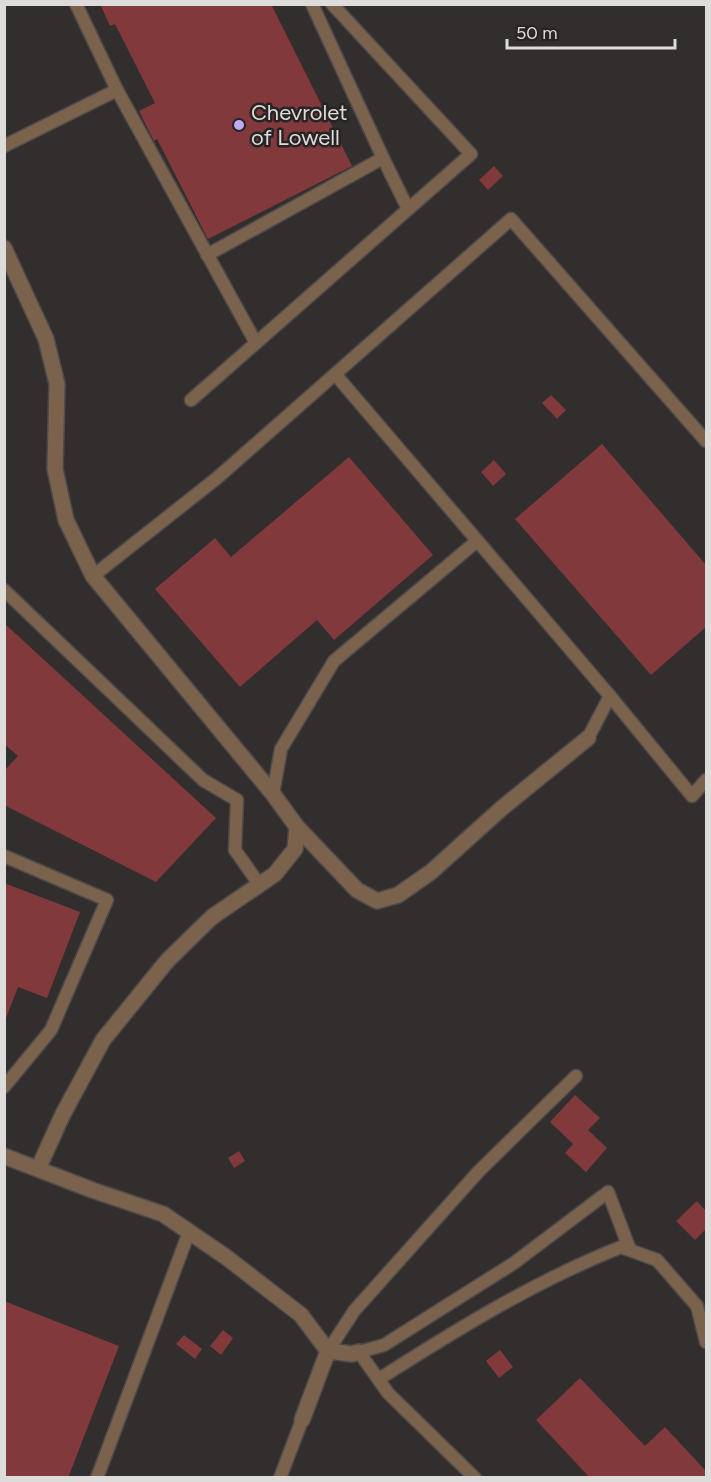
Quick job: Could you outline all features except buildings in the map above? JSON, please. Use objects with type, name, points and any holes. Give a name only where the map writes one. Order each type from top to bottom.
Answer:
[{"type":"street","points":[[4,248],[46,339],[57,384],[55,469],[66,520],[93,576],[273,794],[297,827],[357,890],[377,901],[398,896],[431,872],[502,808],[588,738]]},
{"type":"street","points":[[38,1169],[63,1114],[103,1040],[167,961],[212,917],[275,874],[295,849],[297,827]]},
{"type":"street","points":[[4,1156],[92,1191],[163,1214],[226,1257],[301,1315],[328,1351],[352,1354],[359,1352]]},
{"type":"street","points":[[302,1420],[328,1351]]},
{"type":"lane","points":[[76,4],[117,90],[256,343]]},
{"type":"lane","points":[[312,4],[408,209]]},
{"type":"lane","points":[[191,400],[471,154],[332,4]]},
{"type":"lane","points":[[4,146],[117,90]]},
{"type":"lane","points":[[207,255],[383,158]]},
{"type":"lane","points":[[93,576],[217,478],[511,219],[706,441]]},
{"type":"lane","points":[[334,374],[610,696],[692,796],[706,780]]},
{"type":"lane","points":[[273,794],[281,749],[334,661],[477,541]]},
{"type":"lane","points":[[4,590],[203,780],[237,800],[235,850],[259,884]]},
{"type":"lane","points":[[588,738],[610,696]]},
{"type":"lane","points":[[4,856],[107,900],[51,1030],[4,1087]]},
{"type":"lane","points":[[328,1351],[354,1311],[471,1179],[576,1076]]},
{"type":"lane","points":[[475,1478],[388,1393],[359,1352],[384,1345],[514,1263],[608,1192],[630,1250]]},
{"type":"lane","points":[[97,1478],[189,1232]]},
{"type":"lane","points":[[379,1379],[452,1332],[583,1262],[621,1247],[657,1260],[697,1306],[706,1342]]},
{"type":"lane","points":[[280,1478],[302,1420]]},
{"type":"place","name":"Chevrolet of Lowell","points":[[239,125]]}]
